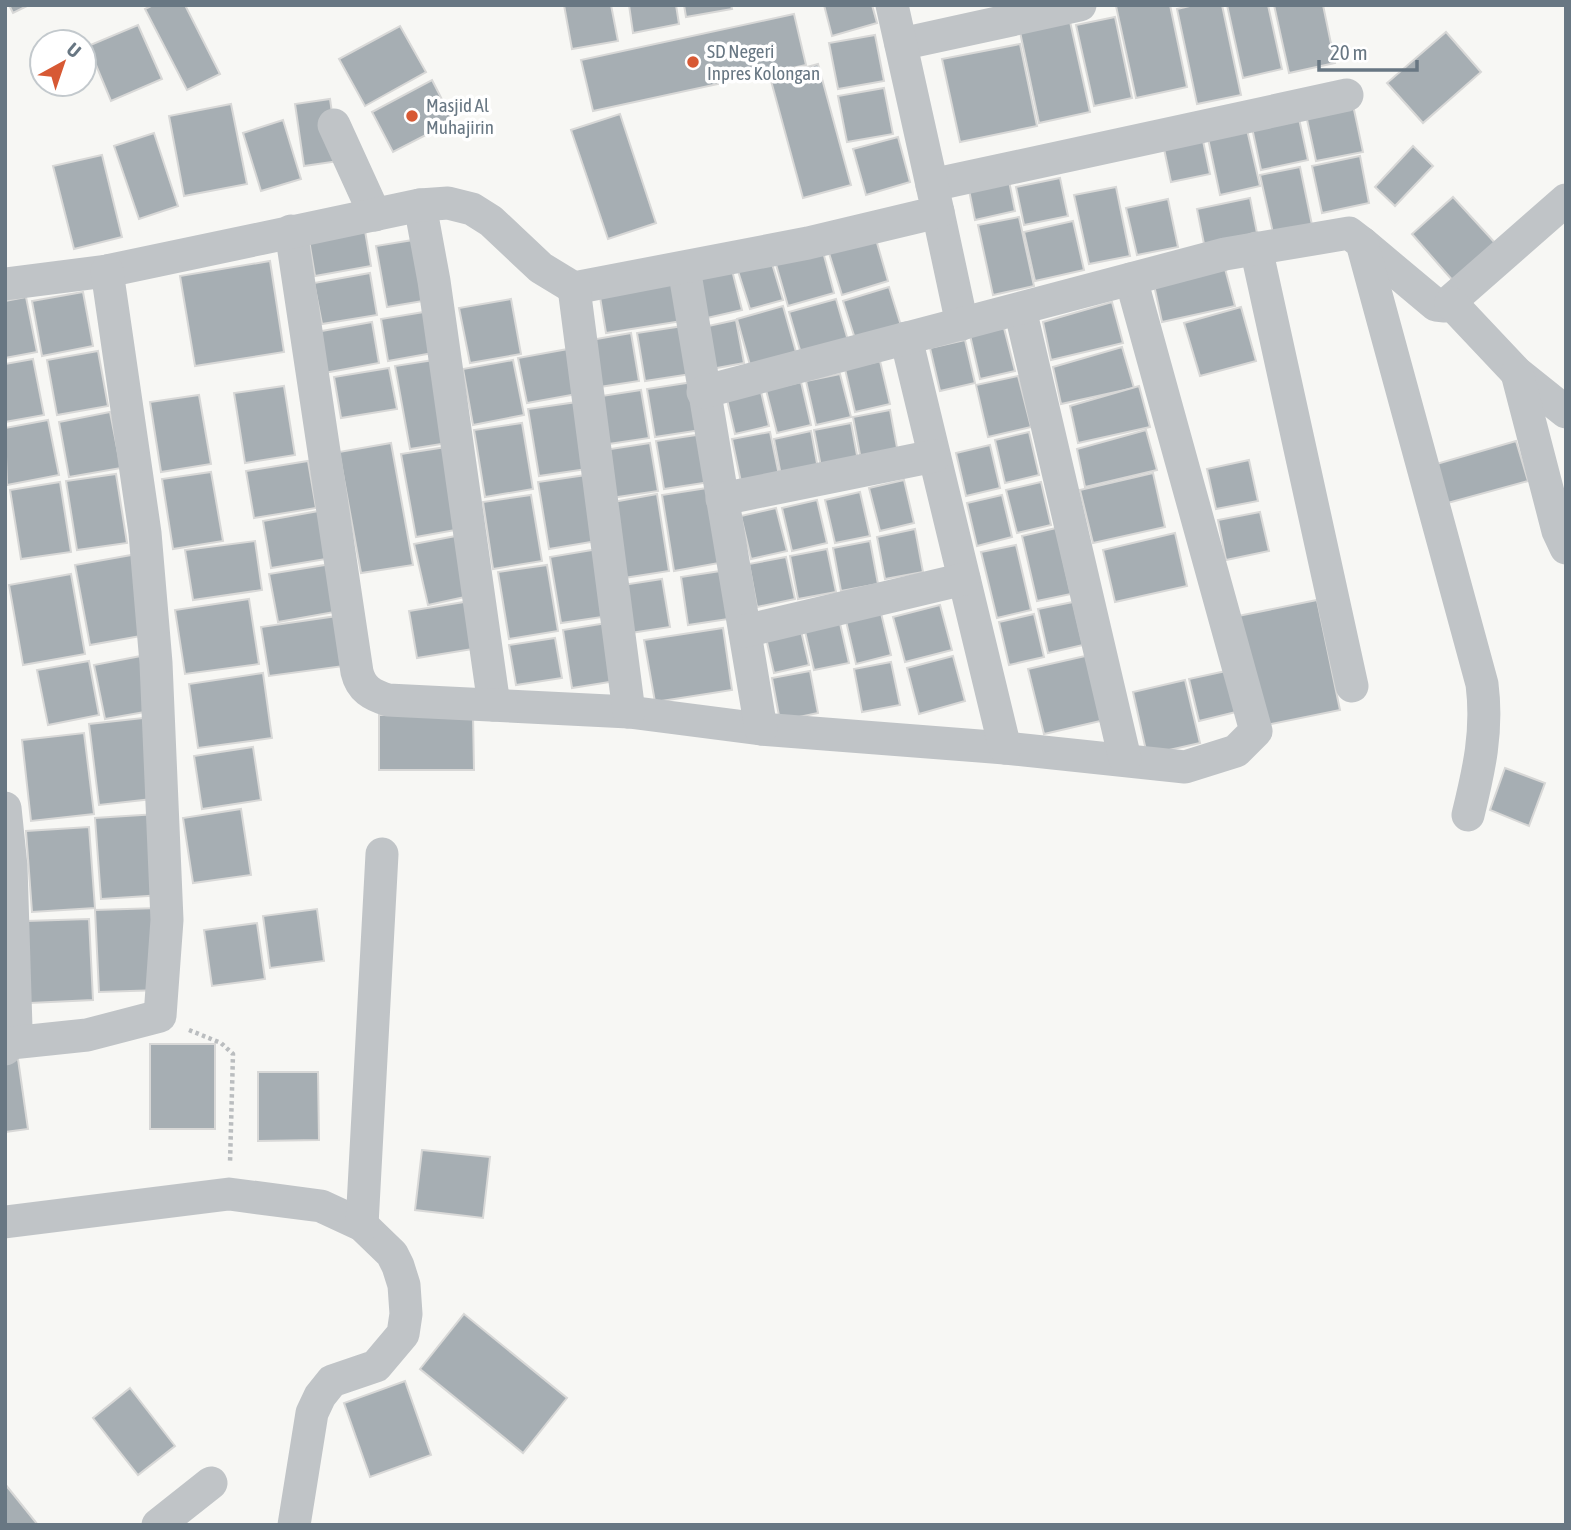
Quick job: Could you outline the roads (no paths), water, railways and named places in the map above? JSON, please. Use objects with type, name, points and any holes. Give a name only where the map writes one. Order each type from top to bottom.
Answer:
[{"type":"street","points":[[892,5],[962,324]]},
{"type":"street","points":[[901,44],[1080,5]]},
{"type":"street","points":[[5,284],[107,271],[420,205],[448,203],[472,209],[491,221],[541,268],[574,288],[808,243],[935,198],[1347,95]]},
{"type":"street","points":[[334,125],[375,215]]},
{"type":"street","points":[[703,392],[1256,248],[1345,233],[1362,243],[1436,305],[1445,306],[1566,200]]},
{"type":"street","points":[[420,205],[434,281],[494,705]]},
{"type":"street","points":[[291,231],[359,681],[375,695],[388,700],[628,712],[761,729],[1125,758],[1185,767],[1236,751],[1256,731],[1131,279]]},
{"type":"street","points":[[1362,243],[1462,601],[1482,684],[1486,714],[1484,748],[1468,815]]},
{"type":"street","points":[[1256,248],[1352,686]]},
{"type":"street","points":[[684,268],[761,729]]},
{"type":"street","points":[[8,1046],[87,1035],[160,1016],[167,920],[156,663],[145,533],[107,271]]},
{"type":"street","points":[[574,288],[628,712]]},
{"type":"street","points":[[1451,303],[1517,373],[1566,412]]},
{"type":"street","points":[[1020,309],[1125,758]]},
{"type":"street","points":[[906,338],[1005,748]]},
{"type":"street","points":[[1517,373],[1558,531],[1566,548]]},
{"type":"street","points":[[722,499],[934,456]]},
{"type":"street","points":[[745,631],[964,579]]},
{"type":"street","points":[[5,808],[11,866],[16,1028],[8,1046]]},
{"type":"street","points":[[362,1225],[382,854]]},
{"type":"street","points":[[5,1222],[229,1194],[321,1206],[362,1225],[392,1254],[405,1295],[403,1334],[376,1366],[332,1381],[320,1396],[312,1413],[294,1525]]},
{"type":"street","points":[[158,1525],[211,1483]]},
{"type":"place","name":"SD Negeri Inpres Kolongan","points":[[693,62]]},
{"type":"place","name":"Masjid Al Muhajirin","points":[[412,116]]}]
